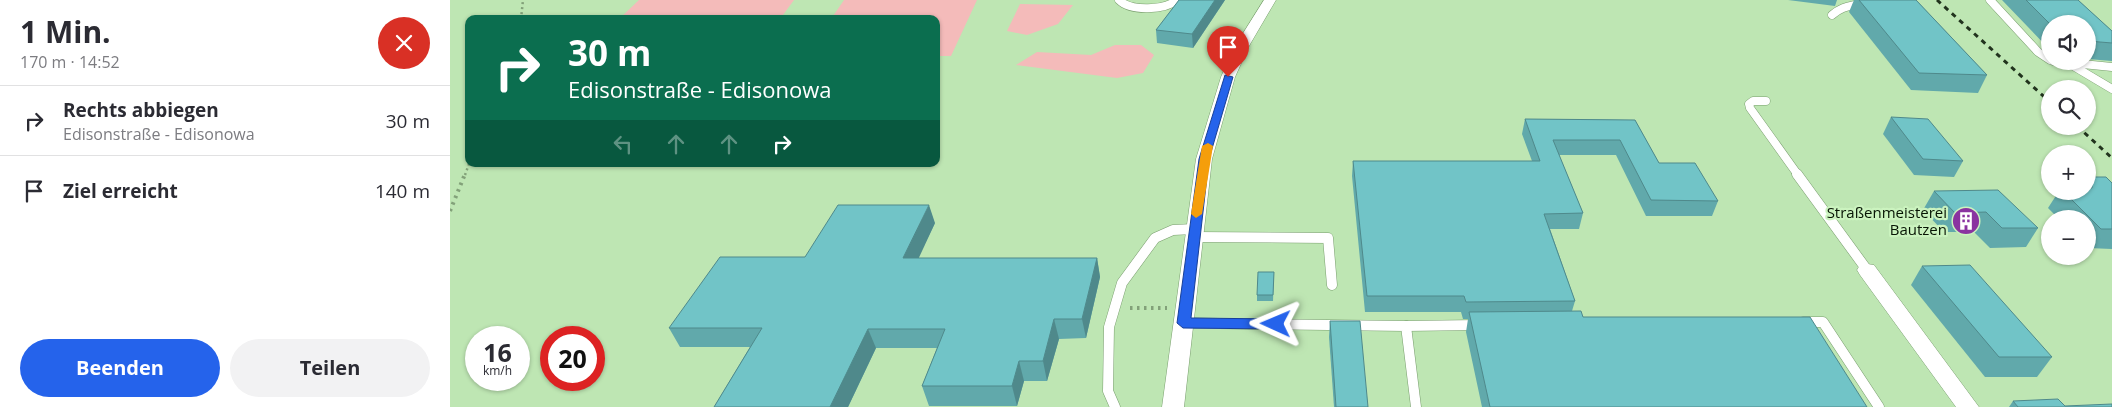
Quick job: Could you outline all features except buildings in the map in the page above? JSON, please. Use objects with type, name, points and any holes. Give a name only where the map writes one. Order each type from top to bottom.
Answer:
[{"type":"street","points":[[1173,407],[1204,159],[1228,77],[1242,46],[1270,0]]},
{"type":"street","points":[[1867,270],[1968,407]]},
{"type":"lane","points":[[1119,0],[1123,4],[1168,8],[1178,0]]},
{"type":"lane","points":[[1832,15],[1841,6],[1862,4],[1869,0]]},
{"type":"lane","points":[[1990,0],[2041,54]]},
{"type":"lane","points":[[2096,66],[2112,67]]},
{"type":"lane","points":[[2076,70],[2112,89]]},
{"type":"lane","points":[[1766,101],[1753,101],[1749,104],[1750,108],[1867,270]]},
{"type":"lane","points":[[1115,407],[1108,391],[1109,327],[1122,283],[1154,238],[1173,230],[1194,233],[1328,238],[1332,285]]},
{"type":"lane","points":[[1184,316],[1406,326],[1485,325]]},
{"type":"lane","points":[[1793,322],[1822,322],[1879,407]]},
{"type":"lane","points":[[1406,326],[1416,407]]},
{"type":"path","points":[[521,15],[523,0]]},
{"type":"path","points":[[450,211],[468,167]]},
{"type":"path","points":[[1115,307],[1184,316]]},
{"type":"shaded area","points":[[639,0],[794,0],[783,15],[623,15]]},
{"type":"shaded area","points":[[844,0],[977,0],[951,56],[940,56],[940,15],[834,15]]},
{"type":"shaded area","points":[[1020,4],[1073,5],[1058,24],[1027,35],[1007,31]]},
{"type":"shaded area","points":[[1115,45],[1141,45],[1154,55],[1143,73],[1117,78],[1016,65],[1037,52],[1091,55]]},
{"type":"railway","points":[[1937,0],[2041,94]]},
{"type":"railway","points":[[2087,135],[2112,158]]},
{"type":"slow traffic","points":[[1196,214],[1204,159],[1208,146]]},
{"type":"place","name":"Straßenmeisterei Bautzen","points":[[1966,221]]},
{"type":"route","points":[[1228,77],[1204,159],[1183,323],[1276,324]]}]
